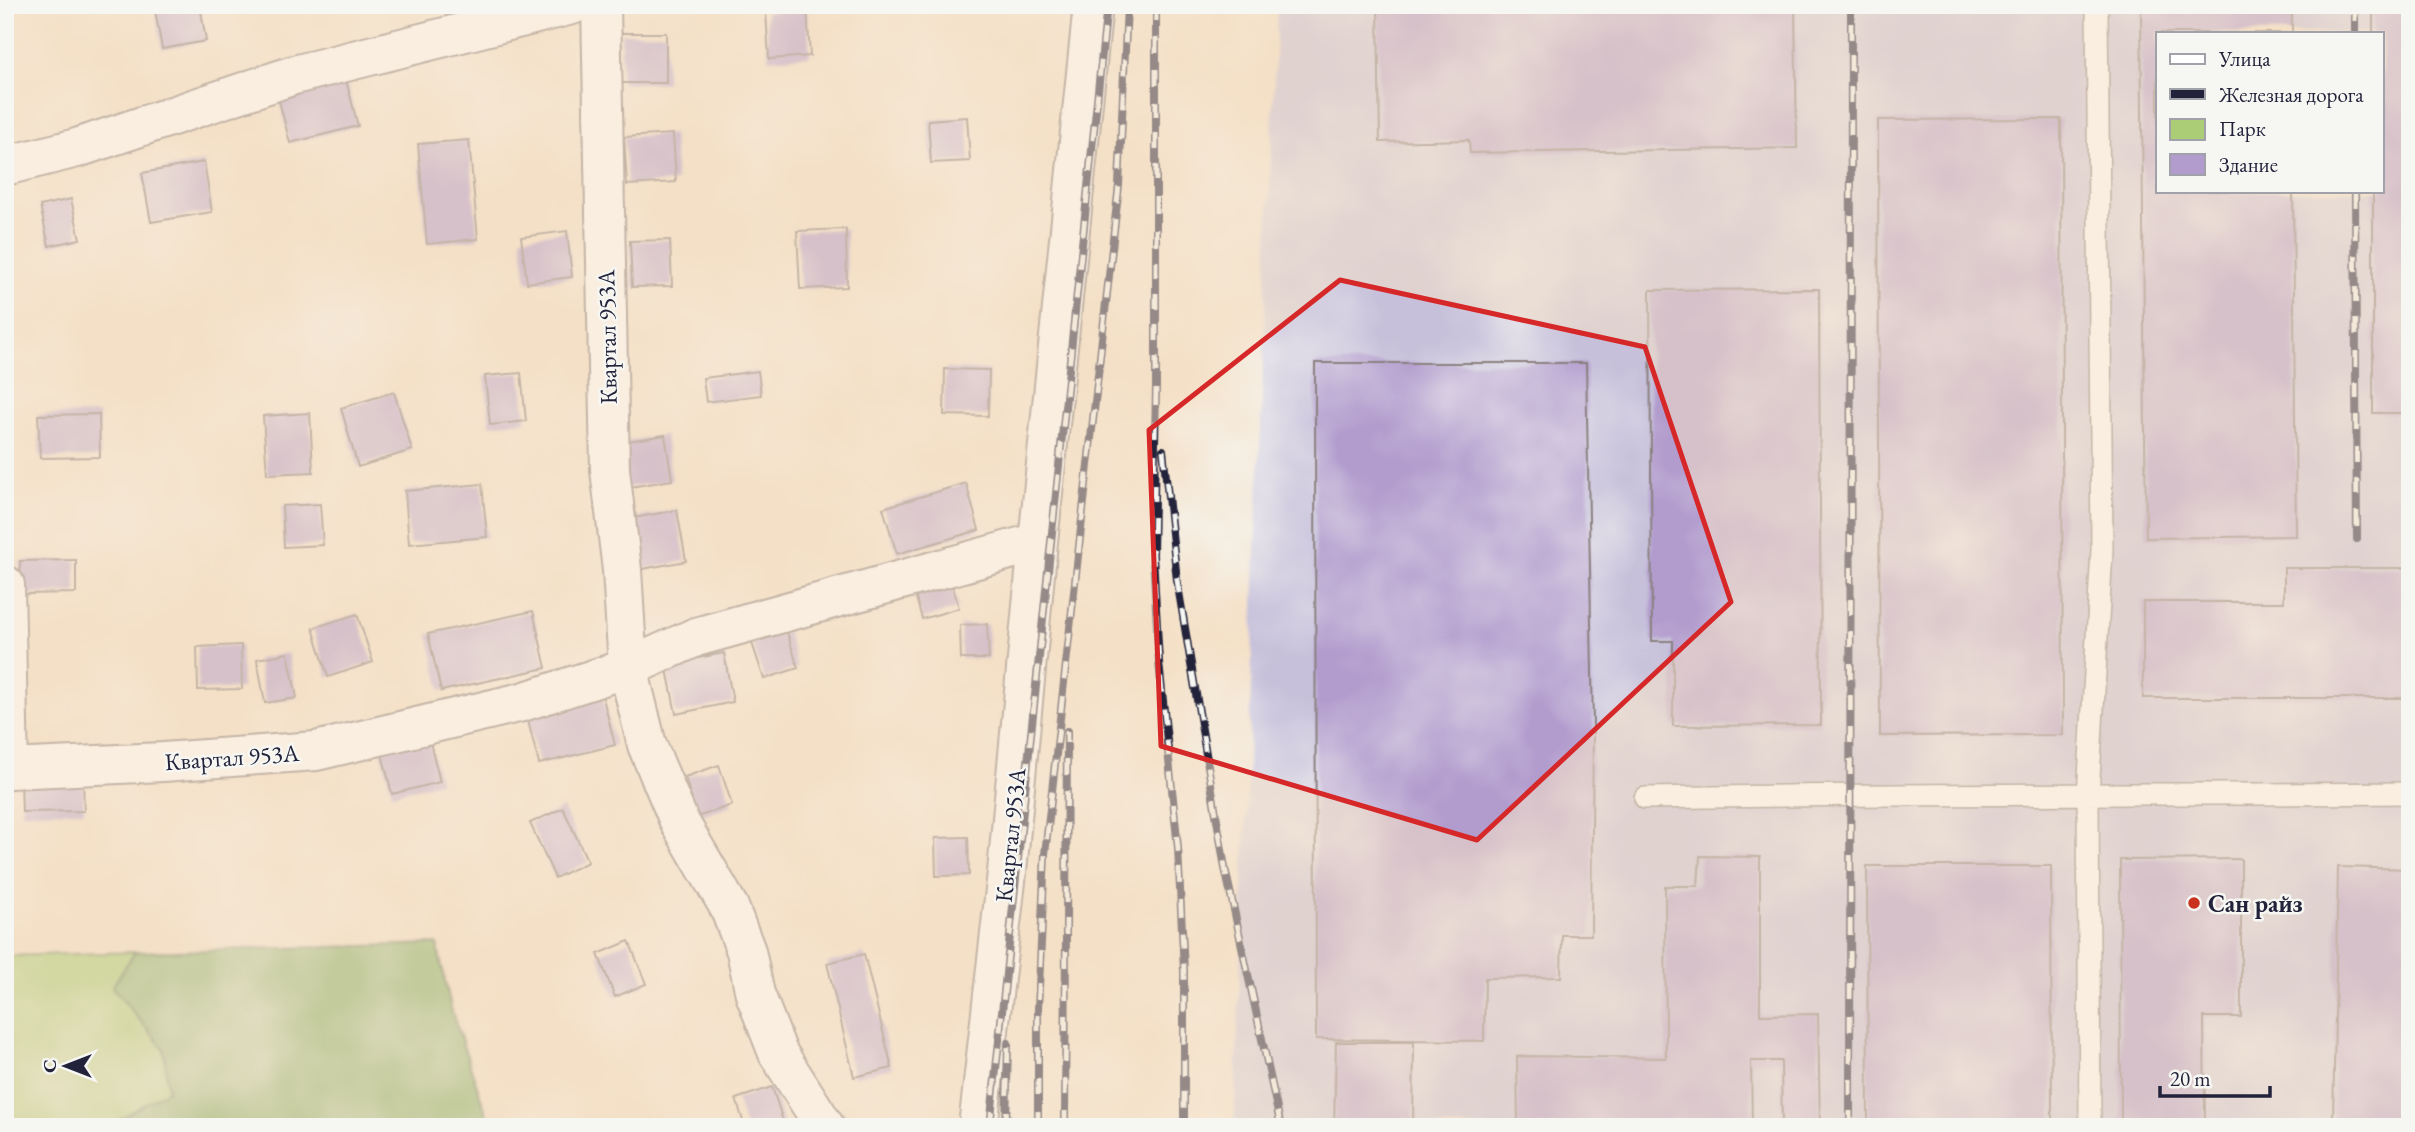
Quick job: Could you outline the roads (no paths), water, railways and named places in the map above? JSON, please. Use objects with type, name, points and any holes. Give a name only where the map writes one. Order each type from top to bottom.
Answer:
[{"type":"street","points":[[5,166],[78,148],[295,75],[572,5]]},
{"type":"street","name":"Квартал 953А","points":[[601,5],[610,470],[622,570],[628,668],[647,745],[679,821],[729,907],[746,951],[755,994],[778,1053],[825,1127]]},
{"type":"street","name":"Квартал 953А","points":[[978,1127],[1007,872],[1093,5]]},
{"type":"street","name":"Квартал 953А","points":[[5,585],[9,769],[316,751],[522,702],[628,668],[696,637],[1038,542]]},
{"type":"lane","points":[[2090,1127],[2088,796],[2102,550],[2097,5]]},
{"type":"lane","points":[[1645,798],[1851,794],[2088,796],[2410,793]]},
{"type":"railway","points":[[990,1127],[1107,5]]},
{"type":"railway","points":[[1038,1127],[1038,1009],[1045,854],[1119,185],[1127,5]]},
{"type":"railway","points":[[1156,5],[1153,555],[1159,662],[1178,848],[1184,971],[1184,1127]]},
{"type":"railway","points":[[1850,1127],[1851,5]]},
{"type":"railway","points":[[2355,5],[2355,32]]},
{"type":"railway","points":[[2355,192],[2357,539]]},
{"type":"railway","points":[[1163,450],[1177,580],[1225,868],[1281,1127]]},
{"type":"railway","points":[[1065,1127],[1067,731]]},
{"type":"railway","points":[[1006,1127],[1008,1043]]},
{"type":"place","name":"Сан райз","points":[[2194,903]]}]
